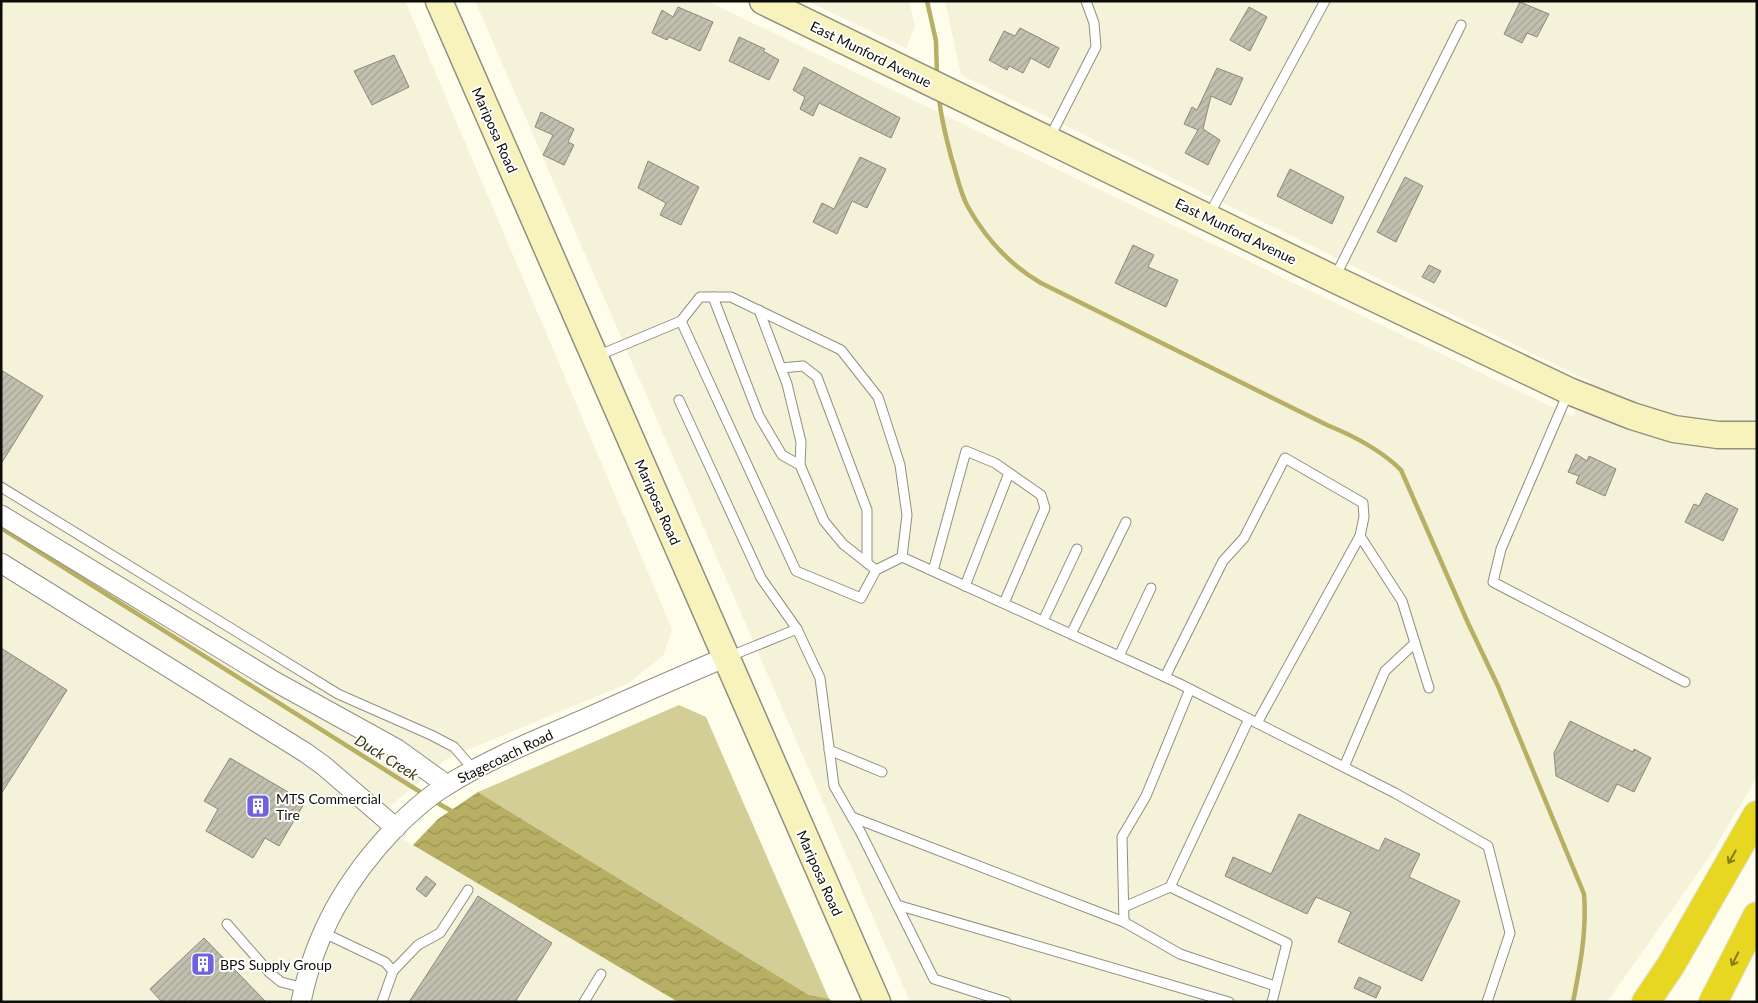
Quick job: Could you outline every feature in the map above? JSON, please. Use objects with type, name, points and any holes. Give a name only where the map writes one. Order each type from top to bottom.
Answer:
[{"type":"highway","points":[[1646,1002],[1670,965],[1757,815]]},
{"type":"highway","points":[[1713,1002],[1757,916]]},
{"type":"street","name":"Mariposa Road","points":[[439,1],[876,1002]]},
{"type":"street","name":"East Munford Avenue","points":[[763,1],[1334,279],[1569,391],[1640,419],[1674,428],[1718,435],[1757,434]]},
{"type":"street","points":[[1,515],[274,681],[397,749],[448,785]]},
{"type":"street","points":[[1,563],[306,753],[324,766],[396,828]]},
{"type":"street","name":"Stagecoach Road","points":[[303,995],[309,969],[322,932],[346,887],[377,847],[411,812],[448,785],[473,770],[537,739],[726,658]]},
{"type":"lane","points":[[1049,139],[1096,47],[1094,24],[1086,1]]},
{"type":"lane","points":[[1208,218],[1325,1]]},
{"type":"lane","points":[[1334,279],[1461,25]]},
{"type":"lane","points":[[594,357],[681,321],[700,296],[731,297],[841,350],[878,397],[901,473],[907,515],[902,556]]},
{"type":"lane","points":[[713,297],[759,416],[782,455],[800,465]]},
{"type":"lane","points":[[759,310],[787,384],[801,442],[800,465],[824,521],[843,544],[876,570]]},
{"type":"lane","points":[[681,321],[796,571],[861,598],[876,570],[902,556]]},
{"type":"lane","points":[[781,368],[803,366],[816,378],[867,510],[867,563]]},
{"type":"lane","points":[[1569,391],[1501,549],[1493,582],[1685,682]]},
{"type":"lane","points":[[679,400],[760,578],[797,629],[820,678],[834,786],[852,817],[934,979],[1006,1002]]},
{"type":"lane","points":[[934,571],[966,451],[995,463],[1041,495],[1045,508],[1004,604]]},
{"type":"lane","points":[[1124,907],[1170,887],[1253,721],[1360,536],[1364,517],[1363,503],[1285,458],[1244,538],[1223,561],[1165,677]]},
{"type":"lane","points":[[965,586],[1009,473]]},
{"type":"lane","points":[[1,487],[338,694],[454,747],[473,770]]},
{"type":"lane","points":[[1071,634],[1126,522]]},
{"type":"lane","points":[[1360,536],[1402,601],[1429,688]]},
{"type":"lane","points":[[1043,621],[1077,549]]},
{"type":"lane","points":[[902,556],[1190,688],[1395,793],[1488,846],[1510,933],[1487,1002]]},
{"type":"lane","points":[[1119,656],[1151,588]]},
{"type":"lane","points":[[726,658],[797,629]]},
{"type":"lane","points":[[1344,767],[1385,671],[1415,643]]},
{"type":"lane","points":[[1124,922],[1122,837],[1146,796],[1190,688]]},
{"type":"lane","points":[[829,750],[882,772]]},
{"type":"lane","points":[[852,817],[1124,922],[1180,954],[1275,986]]},
{"type":"lane","points":[[1170,887],[1287,943],[1272,1002]]},
{"type":"lane","points":[[382,1002],[393,972],[418,945],[440,933],[468,890]]},
{"type":"lane","points":[[897,905],[1229,1002]]},
{"type":"lane","points":[[227,924],[270,973],[303,995]]},
{"type":"lane","points":[[322,932],[385,962],[393,972]]},
{"type":"lane","points":[[584,1002],[601,974]]},
{"type":"shaded area","points":[[1,1],[405,1],[672,629],[663,656],[629,683],[448,758],[372,821],[678,1002],[1,1002]]},
{"type":"shaded area","points":[[475,1],[707,1],[1573,417],[1591,382],[961,75],[945,1],[1757,1],[1757,777],[1710,856],[1607,1002],[910,1002]]},
{"type":"shaded area","points":[[807,1],[909,1],[915,27],[906,48]]},
{"type":"shaded area","points":[[679,705],[706,717],[829,999],[809,995],[478,792]]},
{"type":"water","points":[[478,792],[809,995],[830,999],[831,1002],[678,1002],[413,845],[438,819]]},
{"type":"building","points":[[1520,2],[1549,14],[1537,37],[1527,33],[1522,43],[1504,34]]},
{"type":"building","points":[[678,7],[713,22],[700,51],[669,37],[667,40],[652,33],[662,10],[673,17]]},
{"type":"building","points":[[1249,7],[1267,17],[1250,51],[1230,40]]},
{"type":"building","points":[[1020,28],[1059,48],[1049,68],[1031,58],[1023,73],[1009,66],[1007,70],[989,60],[1004,31],[1015,36]]},
{"type":"building","points":[[739,37],[765,49],[763,51],[779,60],[769,80],[729,61]]},
{"type":"building","points":[[394,55],[409,87],[372,105],[354,71]]},
{"type":"building","points":[[804,67],[900,118],[891,138],[819,103],[813,116],[800,109],[805,97],[793,90]]},
{"type":"building","points":[[1217,68],[1243,78],[1231,105],[1211,96],[1203,129],[1220,140],[1208,165],[1185,153],[1198,130],[1184,124],[1192,107],[1197,110]]},
{"type":"building","points":[[541,112],[574,129],[568,142],[574,145],[564,165],[543,155],[553,135],[535,127]]},
{"type":"building","points":[[860,157],[886,169],[867,208],[852,201],[837,234],[813,222],[822,203],[834,209]]},
{"type":"building","points":[[648,161],[699,187],[681,225],[660,215],[666,203],[638,188]]},
{"type":"building","points":[[1290,169],[1344,197],[1332,224],[1277,196]]},
{"type":"building","points":[[1405,177],[1423,186],[1396,242],[1377,232]]},
{"type":"building","points":[[1133,245],[1154,255],[1148,267],[1178,280],[1166,307],[1115,283]]},
{"type":"building","points":[[1429,265],[1441,271],[1434,283],[1422,277]]},
{"type":"building","points":[[1,370],[43,396],[1,464]]},
{"type":"building","points":[[1576,454],[1587,461],[1589,456],[1616,469],[1605,496],[1576,483],[1579,476],[1568,472]]},
{"type":"building","points":[[1706,493],[1738,509],[1723,541],[1685,522],[1694,504],[1699,506]]},
{"type":"building","points":[[1,648],[67,690],[1,794]]},
{"type":"building","points":[[1570,721],[1633,752],[1634,749],[1651,758],[1634,792],[1617,784],[1608,802],[1556,776],[1554,753]]},
{"type":"building","name":"MTS Commercial Tire","points":[[230,758],[305,802],[279,846],[265,838],[253,858],[206,831],[218,809],[204,801]]},
{"type":"building","points":[[1299,814],[1379,851],[1385,838],[1420,854],[1409,877],[1460,901],[1422,981],[1338,942],[1351,912],[1316,897],[1307,914],[1225,876],[1233,857],[1271,874]]},
{"type":"building","points":[[426,876],[436,884],[426,897],[416,889]]},
{"type":"building","points":[[478,896],[552,943],[515,1002],[409,1002]]},
{"type":"building","name":"BPS Supply Group","points":[[204,938],[266,1002],[162,1002],[150,989]]},
{"type":"building","points":[[1359,977],[1381,987],[1376,998],[1354,988]]},
{"type":"waterway","points":[[927,1],[936,41],[937,76]]},
{"type":"waterway","points":[[939,97],[946,136],[965,202],[991,240],[1019,268],[1041,283],[1357,439],[1375,449],[1401,470],[1468,623],[1498,686],[1584,894],[1584,935],[1573,1002]]},
{"type":"waterway","name":"Duck Creek","points":[[1,528],[425,795]]},
{"type":"waterway","name":"Duck Creek","points":[[434,801],[455,813]]},
{"type":"place","name":"MTS Commercial Tire","points":[[258,806]]},
{"type":"place","name":"BPS Supply Group","points":[[203,964]]}]
